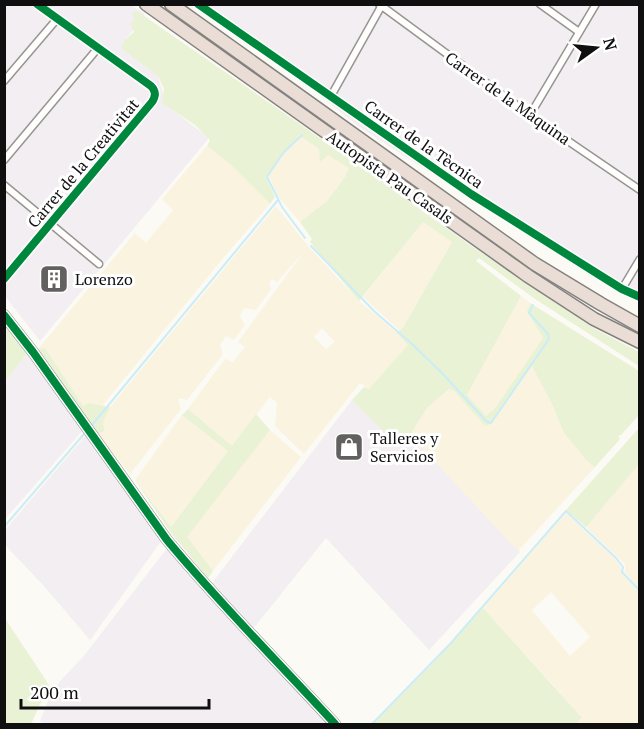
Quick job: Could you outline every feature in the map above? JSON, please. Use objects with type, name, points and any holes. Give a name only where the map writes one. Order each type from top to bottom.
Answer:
[{"type":"highway","name":"Autopista Pau Casals","points":[[146,4],[528,276],[594,319],[639,342]]},
{"type":"highway","name":"Autopista Pau Casals","points":[[171,4],[535,264],[639,326]]},
{"type":"main road","points":[[4,315],[167,540],[245,629],[335,724]]},
{"type":"street","points":[[4,160],[98,48],[37,4]]},
{"type":"street","name":"Carrer de la Tècnica","points":[[198,4],[471,194],[622,289],[639,297]]},
{"type":"street","points":[[540,4],[579,32]]},
{"type":"street","points":[[530,115],[596,4]]},
{"type":"street","points":[[331,96],[381,5]]},
{"type":"street","name":"Carrer de la Màquina","points":[[381,5],[530,115],[639,189]]},
{"type":"street","points":[[4,81],[57,19]]},
{"type":"street","name":"Carrer de la Creativitat","points":[[4,279],[155,98],[155,91],[151,86],[98,48]]},
{"type":"street","points":[[4,185],[99,264]]},
{"type":"street","points":[[622,289],[639,259]]},
{"type":"shaded area","points":[[4,5],[131,5],[145,14],[126,39],[158,76],[166,105],[209,138],[40,341],[5,296]]},
{"type":"shaded area","points":[[206,5],[639,5],[639,300],[593,278],[358,126]]},
{"type":"shaded area","points":[[299,135],[319,149],[321,161],[327,154],[349,168],[327,201],[300,222],[277,195],[268,174]]},
{"type":"shaded area","points":[[207,146],[229,163],[270,204],[102,406],[89,403],[83,406],[45,348],[38,349],[135,233],[146,243],[173,210],[162,199]]},
{"type":"shaded area","points":[[276,206],[308,246],[359,301],[409,345],[369,389],[360,383],[304,454],[275,426],[277,403],[270,397],[232,446],[188,409],[225,359],[233,362],[245,347],[238,342],[302,254],[277,282],[272,279],[269,284],[271,289],[256,310],[244,308],[240,316],[245,325],[234,340],[226,336],[220,345],[223,354],[187,400],[180,398],[178,400],[181,409],[130,474],[97,434],[105,431],[103,423],[110,407]],"holes":[[[322,328],[335,342],[326,349],[314,337]]]},
{"type":"shaded area","points":[[423,222],[452,242],[404,326],[399,330],[363,297]]},
{"type":"shaded area","points":[[521,296],[530,303],[527,311],[543,338],[495,408],[486,416],[467,395]]},
{"type":"shaded area","points":[[28,352],[83,430],[5,519],[5,381]]},
{"type":"shaded area","points":[[532,366],[564,433],[586,460],[595,467],[518,551],[410,435],[427,408],[449,389],[454,391],[485,426],[489,425]]},
{"type":"shaded area","points":[[352,400],[400,446],[410,435],[520,552],[429,650],[326,538],[253,629],[212,583]]},
{"type":"shaded area","points":[[182,415],[228,451],[171,527],[135,480]]},
{"type":"shaded area","points":[[270,430],[301,457],[213,571],[186,537]]},
{"type":"shaded area","points":[[86,435],[162,540],[90,640],[5,545],[5,530]]},
{"type":"shaded area","points":[[639,464],[639,589],[625,572],[625,564],[586,527]]},
{"type":"shaded area","points":[[566,513],[615,559],[621,572],[639,592],[639,724],[576,724],[582,719],[483,608]],"holes":[[[551,592],[590,637],[570,656],[532,610]]]},
{"type":"shaded area","points":[[168,547],[327,724],[43,724],[40,721],[51,694],[61,680],[83,657]]},
{"type":"green space","points":[[137,11],[467,243],[595,329],[639,352],[639,366],[535,299],[479,258],[476,261],[521,296],[467,395],[486,416],[495,408],[543,338],[527,311],[530,303],[639,371],[639,415],[618,436],[620,439],[595,467],[586,460],[564,433],[532,366],[489,425],[485,426],[454,391],[449,389],[427,408],[400,447],[352,400],[364,387],[369,389],[408,345],[397,333],[404,326],[452,242],[423,222],[359,301],[310,242],[312,239],[300,222],[327,201],[349,168],[328,155],[320,162],[319,149],[299,135],[266,177],[275,197],[270,204],[229,163],[207,146],[210,140],[195,125],[162,103],[164,89],[158,76],[121,48],[134,32],[130,24],[135,20],[132,13]]},
{"type":"green space","points":[[5,324],[28,352],[5,381]]},
{"type":"green space","points":[[45,348],[83,406],[89,403],[110,407],[103,423],[105,431],[97,434],[38,349]]},
{"type":"green space","points":[[188,409],[232,446],[256,414],[270,430],[187,537],[213,571],[208,578],[171,533],[135,480],[171,527],[228,451],[182,415]]},
{"type":"green space","points":[[639,428],[639,464],[586,527],[566,510]]},
{"type":"green space","points":[[483,608],[582,718],[576,724],[373,724],[432,664]]},
{"type":"green space","points":[[4,617],[49,685],[31,724],[5,724]]},
{"type":"waterway","points":[[302,135],[283,153],[267,177],[282,207],[305,238]]},
{"type":"waterway","points":[[92,425],[278,200]]},
{"type":"waterway","points":[[311,246],[375,312],[442,373],[487,422],[491,423],[549,339],[548,334],[529,313],[533,305]]},
{"type":"waterway","points":[[4,527],[84,434]]},
{"type":"waterway","points":[[372,724],[450,644],[566,511],[616,558],[623,567],[622,572],[640,591]]},
{"type":"cycle path","points":[[4,279],[155,96],[151,86],[37,4]]},
{"type":"cycle path","points":[[198,4],[471,194],[622,289],[640,297]]},
{"type":"cycle path","points":[[4,315],[167,540],[335,724]]},
{"type":"place","name":"Lorenzo","points":[[54,279]]},
{"type":"place","name":"Talleres y Servicios","points":[[349,447]]}]
